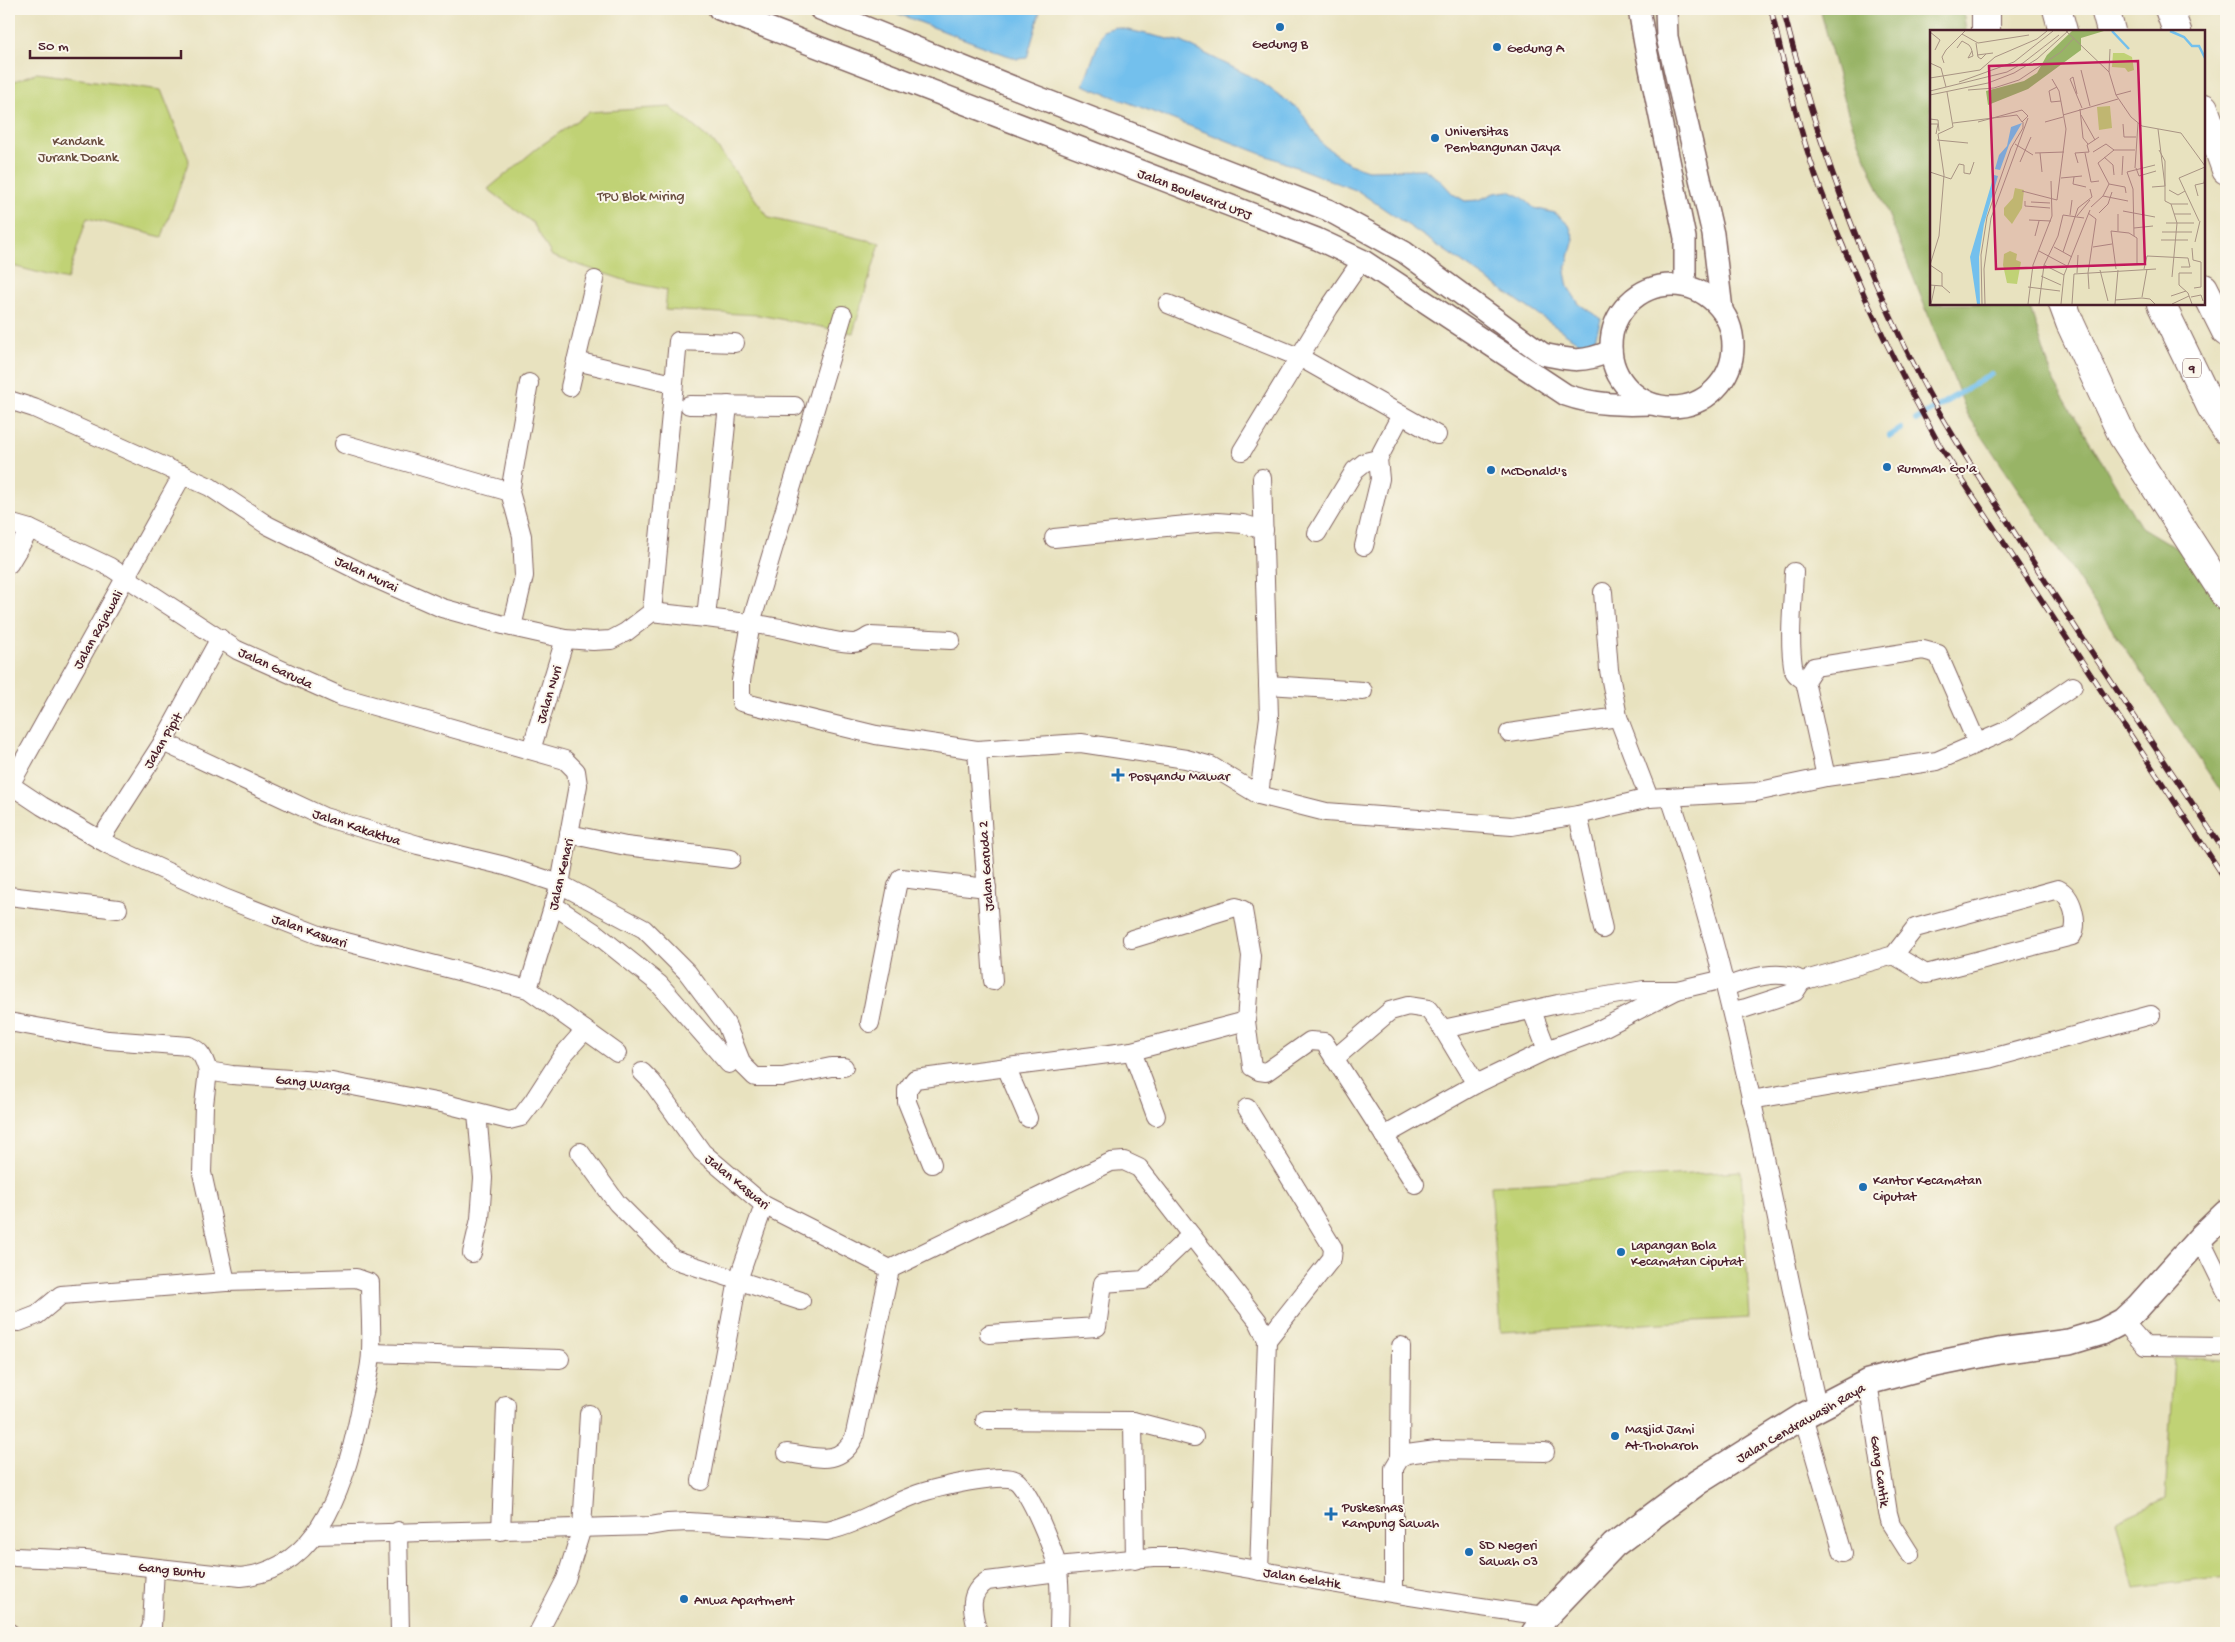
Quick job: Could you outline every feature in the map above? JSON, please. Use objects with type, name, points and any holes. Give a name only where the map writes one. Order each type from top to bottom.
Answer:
[{"type":"highway","points":[[1986,9],[1986,30]]},
{"type":"highway","points":[[2057,9],[2063,30]]},
{"type":"highway","points":[[2105,9],[2112,30]]},
{"type":"highway","points":[[2169,9],[2177,30]]},
{"type":"highway","points":[[2205,111],[2226,170]]},
{"type":"highway","points":[[2205,290],[2226,332]]},
{"type":"highway","points":[[2063,305],[2123,437],[2226,597]]},
{"type":"highway","name":"9","points":[[2161,305],[2211,407],[2226,430]]},
{"type":"main road","name":"Jalan Cendrawasih Raya","points":[[1540,1624],[1614,1545],[1698,1482],[1810,1413],[1868,1382],[1931,1364],[1999,1351],[2069,1342],[2102,1332],[2123,1321],[2138,1308],[2200,1238],[2226,1213]]},
{"type":"street","name":"Jalan Boulevard UPJ","points":[[719,9],[1317,239],[1362,260],[1566,395],[1585,402],[1617,405],[1651,404]]},
{"type":"street","points":[[820,9],[1035,96],[1328,210],[1404,252],[1543,354],[1566,360],[1589,360],[1611,351]]},
{"type":"street","points":[[1640,9],[1645,44],[1686,238],[1685,286]]},
{"type":"street","points":[[1666,9],[1667,37],[1713,234],[1722,310]]},
{"type":"street","points":[[1022,126],[1035,96]]},
{"type":"street","points":[[1242,450],[1301,358],[1329,308],[1362,260]]},
{"type":"street","points":[[570,387],[595,280]]},
{"type":"street","points":[[1659,286],[1685,286],[1710,297],[1722,310],[1730,326],[1734,343],[1732,360],[1726,377],[1716,390],[1693,404],[1668,408],[1651,404],[1636,396],[1624,384],[1615,368],[1611,351],[1614,326],[1620,315],[1636,296],[1659,286]]},
{"type":"street","points":[[1168,304],[1301,358],[1437,434]]},
{"type":"street","points":[[843,315],[751,623],[741,681],[741,702],[876,734],[977,750],[1081,743],[1186,759],[1211,766],[1259,795],[1326,812],[1512,826],[1578,815],[1649,798],[1756,792],[1826,777],[1937,760],[2010,729],[2072,686]]},
{"type":"street","points":[[735,343],[678,341],[652,612],[751,623],[777,627],[826,640],[854,643],[861,642],[870,636],[951,640]]},
{"type":"street","points":[[576,361],[673,384]]},
{"type":"street","points":[[512,627],[524,576],[522,536],[510,492],[529,383]]},
{"type":"street","name":"Jalan Murai","points":[[9,400],[34,408],[210,486],[267,525],[365,574],[442,608],[565,639],[611,640],[626,632],[652,612]]},
{"type":"street","points":[[689,405],[794,406]]},
{"type":"street","points":[[706,618],[728,406]]},
{"type":"street","points":[[1364,546],[1380,479],[1378,459],[1402,415]]},
{"type":"street","points":[[344,444],[510,492]]},
{"type":"street","points":[[1317,533],[1355,470],[1365,462],[1378,459]]},
{"type":"street","name":"Jalan Rajawali","points":[[9,784],[183,474]]},
{"type":"street","points":[[1259,795],[1269,717],[1262,478]]},
{"type":"street","points":[[1054,538],[1217,522],[1243,524],[1264,530]]},
{"type":"street","name":"Jalan Garuda","points":[[9,523],[30,529],[110,567],[237,650],[342,697],[565,760]]},
{"type":"street","points":[[9,564],[30,529]]},
{"type":"street","points":[[1794,572],[1792,634],[1794,670],[1798,677],[1805,681]]},
{"type":"street","points":[[1603,592],[1610,670],[1618,717],[1649,798]]},
{"type":"street","name":"Jalan Pipit","points":[[100,840],[163,742],[220,638]]},
{"type":"street","name":"Jalan Nuri","points":[[531,750],[565,639]]},
{"type":"street","points":[[1826,777],[1805,681],[1814,667],[1923,650],[1938,654],[1977,744]]},
{"type":"street","points":[[1268,685],[1363,691]]},
{"type":"street","points":[[1509,732],[1618,717]]},
{"type":"street","name":"Jalan Kakaktua","points":[[163,742],[324,817],[418,845],[505,866],[560,884],[644,929],[687,972],[726,1024],[742,1064],[755,1077],[784,1077],[831,1066],[844,1067]]},
{"type":"street","name":"Jalan Garuda 2","points":[[977,750],[993,982]]},
{"type":"street","name":"Jalan Kenari","points":[[528,989],[560,884],[578,785],[576,771],[565,760]]},
{"type":"street","name":"Jalan Kasuari","points":[[9,784],[100,840],[224,898],[319,936],[528,989],[617,1053]]},
{"type":"street","points":[[1670,797],[1688,852],[1732,1011],[1752,1100],[1810,1413],[1843,1553]]},
{"type":"street","points":[[1578,815],[1603,929]]},
{"type":"street","points":[[569,834],[626,846],[731,859]]},
{"type":"street","points":[[870,1023],[900,878],[986,888]]},
{"type":"street","points":[[1732,1011],[1795,992],[1802,981],[1894,955],[1915,928],[2058,889],[2067,897],[2077,922],[2072,936],[1926,974],[1894,955]]},
{"type":"street","points":[[9,896],[118,909]]},
{"type":"street","points":[[554,905],[594,932],[658,984],[729,1064]]},
{"type":"street","points":[[1132,939],[1240,907],[1243,910],[1251,956],[1246,1021],[1252,1066],[1259,1071],[1266,1072],[1310,1041],[1324,1042],[1415,1184]]},
{"type":"street","points":[[1443,1029],[1644,990],[1677,990],[1780,974],[1790,974],[1802,981]]},
{"type":"street","points":[[1384,1136],[1476,1084],[1547,1050],[1593,1033],[1677,990]]},
{"type":"street","points":[[1334,1059],[1390,1011],[1408,1006],[1428,1009],[1443,1029],[1476,1084]]},
{"type":"street","points":[[1532,1011],[1547,1050]]},
{"type":"street","points":[[1752,1100],[1988,1059],[2151,1015]]},
{"type":"street","points":[[932,1164],[908,1102],[907,1090],[915,1079],[1132,1051],[1246,1021]]},
{"type":"street","points":[[9,1022],[108,1040],[189,1046],[198,1050],[208,1071],[204,1105],[202,1173],[226,1282],[61,1295],[37,1314],[19,1322],[9,1321]]},
{"type":"street","name":"Gang Warga","points":[[208,1071],[232,1076],[332,1082],[446,1104],[502,1119],[521,1117],[563,1055],[585,1030]]},
{"type":"street","points":[[1132,1051],[1156,1116]]},
{"type":"street","points":[[1006,1067],[1028,1118]]},
{"type":"street","name":"Jalan Kasuari","points":[[642,1072],[652,1082],[702,1152],[764,1204],[890,1269]]},
{"type":"street","points":[[1247,1108],[1333,1248],[1332,1258],[1267,1340]]},
{"type":"street","points":[[472,1253],[480,1219],[483,1178],[477,1113]]},
{"type":"street","points":[[580,1152],[617,1203],[673,1259],[801,1301]]},
{"type":"street","points":[[787,1452],[832,1458],[841,1455],[849,1448],[854,1438],[890,1269],[1111,1162],[1124,1161],[1140,1168],[1258,1321],[1267,1340],[1259,1570]]},
{"type":"street","points":[[701,1481],[738,1280],[764,1204]]},
{"type":"street","points":[[989,1334],[1097,1327],[1103,1283],[1144,1280],[1191,1235]]},
{"type":"street","points":[[2200,1238],[2226,1291]]},
{"type":"street","name":"Gang Buntu","points":[[15,1557],[85,1560],[241,1577],[266,1573],[290,1560],[315,1535],[346,1472],[372,1353],[370,1283],[356,1278],[226,1282]]},
{"type":"street","points":[[2123,1321],[2144,1346],[2226,1347]]},
{"type":"street","points":[[1400,1458],[1401,1346]]},
{"type":"street","points":[[372,1353],[560,1359]]},
{"type":"street","name":"Gang Cantik","points":[[1868,1382],[1888,1514],[1891,1524],[1910,1554]]},
{"type":"street","points":[[502,1531],[506,1404]]},
{"type":"street","points":[[538,1633],[566,1578],[582,1528],[589,1414]]},
{"type":"street","points":[[985,1420],[1133,1421],[1194,1437]]},
{"type":"street","points":[[1133,1421],[1135,1560]]},
{"type":"street","points":[[1394,1592],[1394,1468],[1400,1458],[1407,1454],[1436,1450],[1545,1452]]},
{"type":"street","points":[[315,1535],[398,1531],[502,1531],[650,1526],[689,1522],[826,1531],[843,1528],[919,1493],[1000,1476],[1016,1480],[1039,1515],[1058,1569],[1059,1633]]},
{"type":"street","points":[[398,1531],[400,1633]]},
{"type":"street","name":"Jalan Gelatik","points":[[978,1633],[971,1606],[973,1595],[979,1586],[988,1581],[1058,1569],[1135,1560],[1182,1558],[1394,1592],[1540,1624]]},
{"type":"street","points":[[149,1633],[152,1626],[155,1568]]},
{"type":"green space","points":[[1820,9],[1963,9],[1966,30],[1930,30],[1930,305],[2029,305],[2053,380],[2141,527],[2226,578],[2226,799],[1968,415],[1848,113]]},
{"type":"green space","name":"Kandank Jurank Doank","points":[[37,73],[161,90],[189,160],[162,237],[87,218],[67,280],[9,265],[9,83]]},
{"type":"green space","name":"TPU Blok Miring","points":[[670,107],[714,143],[769,218],[880,243],[853,333],[759,315],[665,310],[667,290],[630,282],[552,256],[533,223],[488,189],[536,149],[589,112]]},
{"type":"green space","name":"Lapangan Bola Kecamatan Ciputat","points":[[1741,1171],[1750,1318],[1501,1332],[1491,1186]]},
{"type":"green space","points":[[2174,1357],[2226,1360],[2226,1577],[2134,1588],[2117,1521],[2165,1499]]},
{"type":"water","points":[[885,9],[1035,9],[1040,12],[1027,58],[1017,59]]},
{"type":"water","points":[[1115,27],[1182,42],[1258,80],[1300,110],[1322,144],[1349,164],[1368,170],[1424,169],[1439,179],[1453,194],[1465,201],[1479,200],[1494,193],[1509,191],[1522,197],[1534,208],[1555,213],[1569,225],[1574,239],[1565,272],[1568,287],[1579,304],[1601,319],[1595,339],[1581,344],[1358,191],[1083,85],[1103,31]]},
{"type":"waterway","points":[[1916,420],[1991,374]]},
{"type":"waterway","points":[[1890,436],[1901,429]]},
{"type":"railway","points":[[1771,9],[1797,115],[1809,157],[1829,212],[1889,348],[1922,414],[1940,446],[2226,880]]},
{"type":"railway","points":[[1783,9],[1810,104],[1841,198],[1879,290],[1921,379],[1955,439],[2042,575],[2226,854]]},
{"type":"place","name":"Gedung B","points":[[1280,27]]},
{"type":"place","name":"Gedung A","points":[[1497,47]]},
{"type":"place","name":"Universitas Pembangunan Jaya","points":[[1435,138]]},
{"type":"place","name":"Rummah Go'a","points":[[1887,467]]},
{"type":"place","name":"McDonald's","points":[[1491,470]]},
{"type":"place","name":"Posyandu Mawar","points":[[1118,775]]},
{"type":"place","name":"Kantor Kecamatan Ciputat","points":[[1863,1187]]},
{"type":"place","name":"Lapangan Bola Kecamatan Ciputat","points":[[1621,1252]]},
{"type":"place","name":"Masjid Jami At-Thoharoh","points":[[1615,1436]]},
{"type":"place","name":"Puskesmas Kampung Sawah","points":[[1331,1514]]},
{"type":"place","name":"SD Negeri Sawah 03","points":[[1469,1552]]},
{"type":"place","name":"Anwa Apartment","points":[[684,1599]]}]
